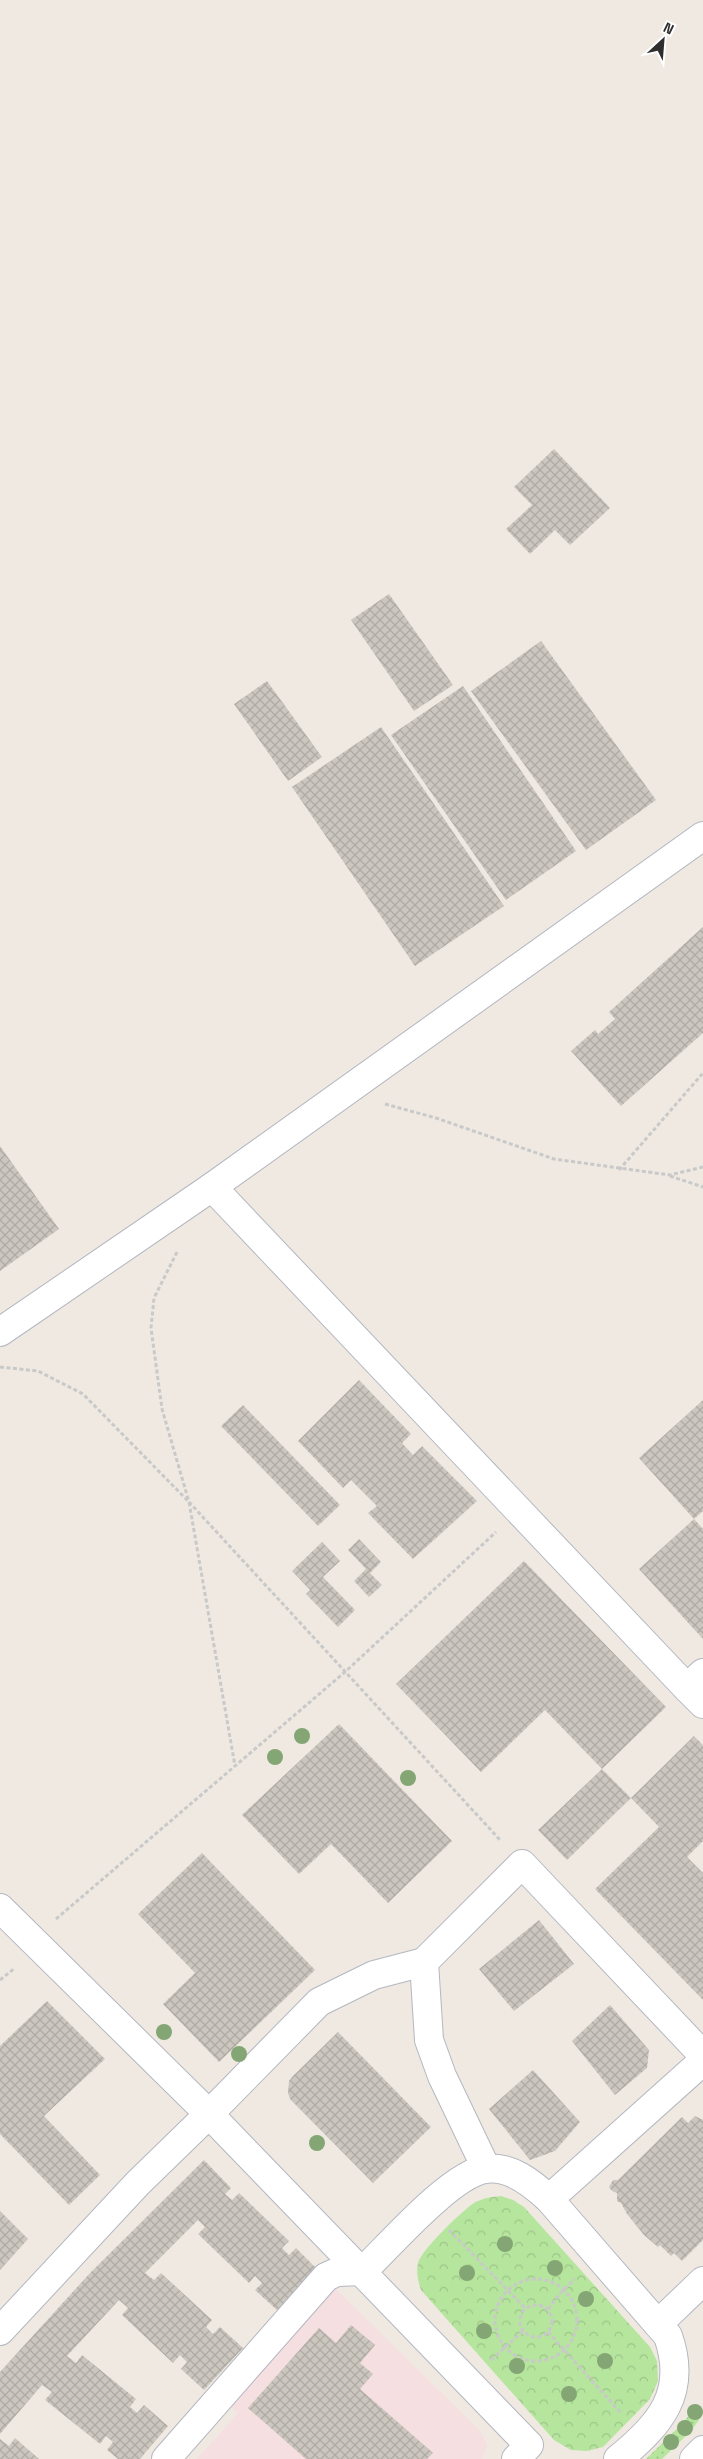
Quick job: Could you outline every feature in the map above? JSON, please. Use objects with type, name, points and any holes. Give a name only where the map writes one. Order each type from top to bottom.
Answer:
[{"type":"street","points":[[0,1332],[212,1187],[703,836]]},
{"type":"street","points":[[212,1187],[519,1511],[698,1688]]},
{"type":"street","points":[[0,2331],[138,2183],[319,2002],[374,1976],[424,1962],[522,1864],[703,2055]]},
{"type":"street","points":[[0,1908],[209,2114],[362,2271],[470,2384],[529,2454]]},
{"type":"street","points":[[424,1962],[429,2040],[442,2076],[486,2168]]},
{"type":"street","points":[[549,2199],[703,2060]]},
{"type":"street","points":[[362,2271],[448,2189],[467,2175],[486,2168],[508,2171],[530,2182],[549,2199],[659,2323],[668,2336],[674,2354],[675,2377],[672,2397],[652,2430],[618,2459]]},
{"type":"street","points":[[166,2459],[322,2282],[337,2272],[349,2269],[362,2271]]},
{"type":"street","points":[[659,2323],[703,2281]]},
{"type":"street","points":[[694,2459],[703,2450]]},
{"type":"path","points":[[619,1170],[703,1073]]},
{"type":"path","points":[[344,1092],[436,1118],[554,1159],[670,1176],[703,1186]]},
{"type":"path","points":[[670,1176],[703,1167]]},
{"type":"path","points":[[180,1246],[154,1298],[151,1328],[162,1409],[189,1502],[235,1766]]},
{"type":"path","points":[[0,1367],[38,1371],[83,1394],[189,1502],[522,1864]]},
{"type":"path","points":[[32,1939],[345,1672],[519,1511]]},
{"type":"path","points":[[428,2208],[526,2308]]},
{"type":"path","points":[[548,2309],[563,2290],[600,2258]]},
{"type":"path","points":[[536,2280],[547,2281],[563,2290],[572,2300],[577,2320],[574,2336],[565,2350],[547,2360],[536,2361],[516,2356],[504,2346],[496,2331],[495,2320],[501,2300],[509,2290],[525,2281],[536,2280]]},
{"type":"path","points":[[526,2308],[536,2305],[548,2309]]},
{"type":"path","points":[[526,2308],[521,2320],[524,2330],[536,2336],[548,2332]]},
{"type":"path","points":[[548,2309],[552,2321],[548,2332]]},
{"type":"path","points":[[470,2384],[504,2346],[524,2330]]},
{"type":"path","points":[[548,2332],[643,2437]]},
{"type":"shaded area","points":[[334,2287],[481,2432],[487,2446],[482,2459],[197,2459],[238,2413],[230,2406]]},
{"type":"green space","points":[[501,2196],[513,2200],[524,2207],[650,2347],[657,2361],[658,2381],[650,2399],[603,2447],[587,2451],[571,2450],[554,2440],[421,2290],[417,2267],[426,2249],[452,2222],[474,2203],[487,2198]]},
{"type":"green space","points":[[691,2413],[699,2420],[690,2432],[662,2459],[646,2459],[681,2425]]},
{"type":"building","points":[[554,449],[610,508],[570,545],[555,530],[530,554],[506,529],[532,505],[514,487]]},
{"type":"building","points":[[389,594],[453,685],[414,711],[351,620]]},
{"type":"building","points":[[541,641],[656,800],[586,850],[471,691]]},
{"type":"building","points":[[267,681],[322,757],[288,781],[234,704]]},
{"type":"building","points":[[463,686],[576,851],[506,900],[391,735]]},
{"type":"building","points":[[381,727],[504,906],[415,966],[292,787]]},
{"type":"building","points":[[703,927],[703,1033],[621,1106],[571,1051],[595,1030],[598,1034],[615,1019],[609,1012]]},
{"type":"building","points":[[0,1146],[59,1229],[0,1271]]},
{"type":"building","points":[[359,1380],[411,1434],[402,1443],[413,1455],[422,1446],[477,1501],[413,1559],[368,1513],[377,1506],[351,1480],[343,1488],[298,1441]]},
{"type":"building","points":[[703,1400],[703,1511],[694,1519],[639,1458]]},
{"type":"building","points":[[243,1405],[340,1505],[318,1526],[221,1426]]},
{"type":"building","points":[[694,1519],[703,1529],[703,1639],[639,1569]]},
{"type":"building","points":[[359,1539],[381,1562],[370,1573],[382,1585],[369,1597],[354,1581],[366,1569],[348,1550]]},
{"type":"building","points":[[322,1542],[340,1561],[323,1577],[355,1610],[338,1627],[306,1594],[310,1590],[292,1571]]},
{"type":"building","points":[[524,1561],[666,1707],[602,1769],[545,1710],[481,1772],[396,1684]]},
{"type":"building","points":[[339,1724],[452,1841],[388,1903],[331,1844],[299,1874],[242,1815]]},
{"type":"building","points":[[694,1736],[703,1745],[703,1841],[687,1857],[703,1873],[703,2000],[595,1889],[659,1827],[631,1798]]},
{"type":"building","points":[[602,1769],[631,1798],[567,1860],[538,1830]]},
{"type":"building","points":[[202,1853],[315,1970],[219,2062],[163,2004],[195,1973],[138,1914]]},
{"type":"building","points":[[539,1920],[574,1964],[514,2011],[479,1969]]},
{"type":"building","points":[[47,2001],[105,2059],[44,2116],[100,2175],[69,2205],[0,2134],[0,2046]]},
{"type":"building","points":[[610,2005],[649,2050],[647,2068],[615,2095],[572,2041]]},
{"type":"building","points":[[338,2032],[431,2127],[373,2183],[290,2099],[288,2093],[289,2081],[293,2076]]},
{"type":"building","points":[[533,2070],[580,2122],[555,2151],[530,2160],[489,2109]]},
{"type":"building","points":[[695,2116],[703,2120],[703,2240],[682,2261],[674,2253],[671,2256],[660,2245],[658,2247],[644,2235],[627,2214],[621,2203],[617,2201],[617,2193],[609,2187],[613,2180],[618,2180],[682,2117],[688,2123]]},
{"type":"building","points":[[204,2160],[231,2188],[225,2194],[232,2200],[239,2193],[289,2241],[282,2248],[289,2255],[296,2248],[318,2270],[278,2311],[255,2290],[262,2283],[255,2276],[249,2283],[198,2234],[205,2227],[198,2220],[145,2273],[154,2280],[161,2273],[212,2320],[206,2327],[213,2334],[220,2327],[243,2348],[204,2390],[181,2369],[187,2362],[180,2355],[173,2363],[122,2315],[128,2308],[119,2300],[67,2356],[76,2363],[82,2355],[136,2399],[130,2407],[137,2413],[144,2405],[168,2426],[140,2459],[118,2459],[107,2450],[113,2442],[106,2436],[100,2444],[45,2400],[52,2392],[42,2385],[0,2434],[0,2372],[90,2273]]},
{"type":"building","points":[[0,2211],[28,2239],[0,2270]]},
{"type":"building","points":[[351,2325],[375,2345],[360,2363],[373,2374],[360,2389],[433,2453],[427,2459],[306,2459],[248,2408],[319,2328],[336,2343]]},
{"type":"building","points":[[15,2438],[39,2459],[0,2459],[0,2439],[9,2446]]}]
